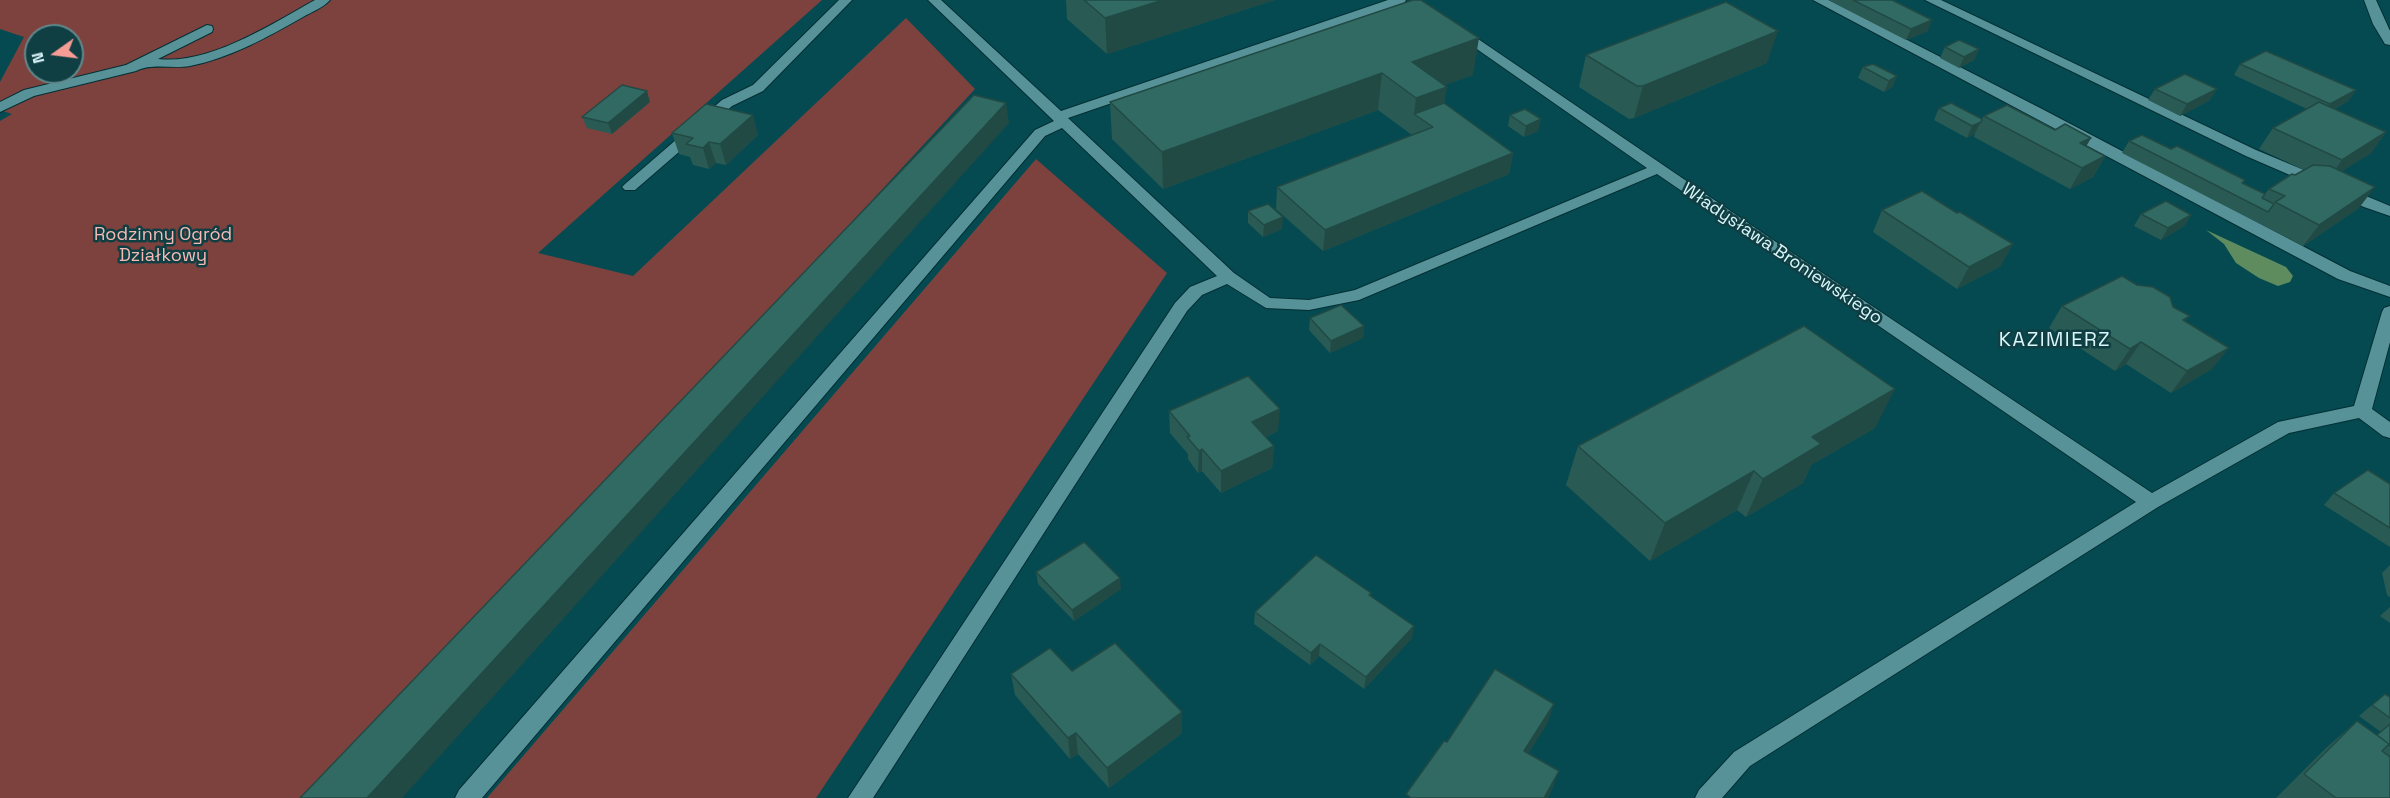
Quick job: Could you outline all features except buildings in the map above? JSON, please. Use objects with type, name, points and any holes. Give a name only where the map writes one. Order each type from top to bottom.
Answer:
[{"type":"street","points":[[145,62],[157,65],[183,62],[236,48],[324,0]]},
{"type":"street","points":[[630,187],[727,103],[758,88],[846,0]]},
{"type":"street","points":[[934,0],[1228,277],[1266,303],[1309,305],[1359,295],[1657,169]]},
{"type":"street","points":[[467,798],[1040,133],[1060,120],[1400,0]]},
{"type":"street","points":[[1819,0],[2037,112],[2344,275],[2390,292]]},
{"type":"street","points":[[1931,0],[2251,153],[2368,204],[2390,211]]},
{"type":"street","points":[[2370,0],[2379,24],[2390,41]]},
{"type":"street","name":"Władysława Broniewskiego","points":[[1446,20],[1657,169],[2151,502]]},
{"type":"street","points":[[0,108],[28,93],[132,68],[207,29]]},
{"type":"street","points":[[860,798],[1181,307],[1196,291],[1228,277]]},
{"type":"street","points":[[2362,411],[2390,312]]},
{"type":"street","points":[[1707,798],[1742,759],[2151,502],[2284,427],[2362,411],[2390,431]]},
{"type":"green space","name":"Rodzinny Ogród Działkowy","points":[[0,0],[822,0],[538,253],[633,276],[906,18],[975,89],[319,798],[0,798],[0,121],[12,114],[0,110],[0,82],[24,37],[0,29]]},
{"type":"green space","points":[[1036,159],[1167,273],[816,798],[487,798]]},
{"type":"shaded area","points":[[2206,230],[2286,267],[2293,276],[2290,282],[2278,286],[2259,278],[2236,263],[2224,244]]},
{"type":"district","name":"KAZIMIERZ","points":[[2055,341]]}]
